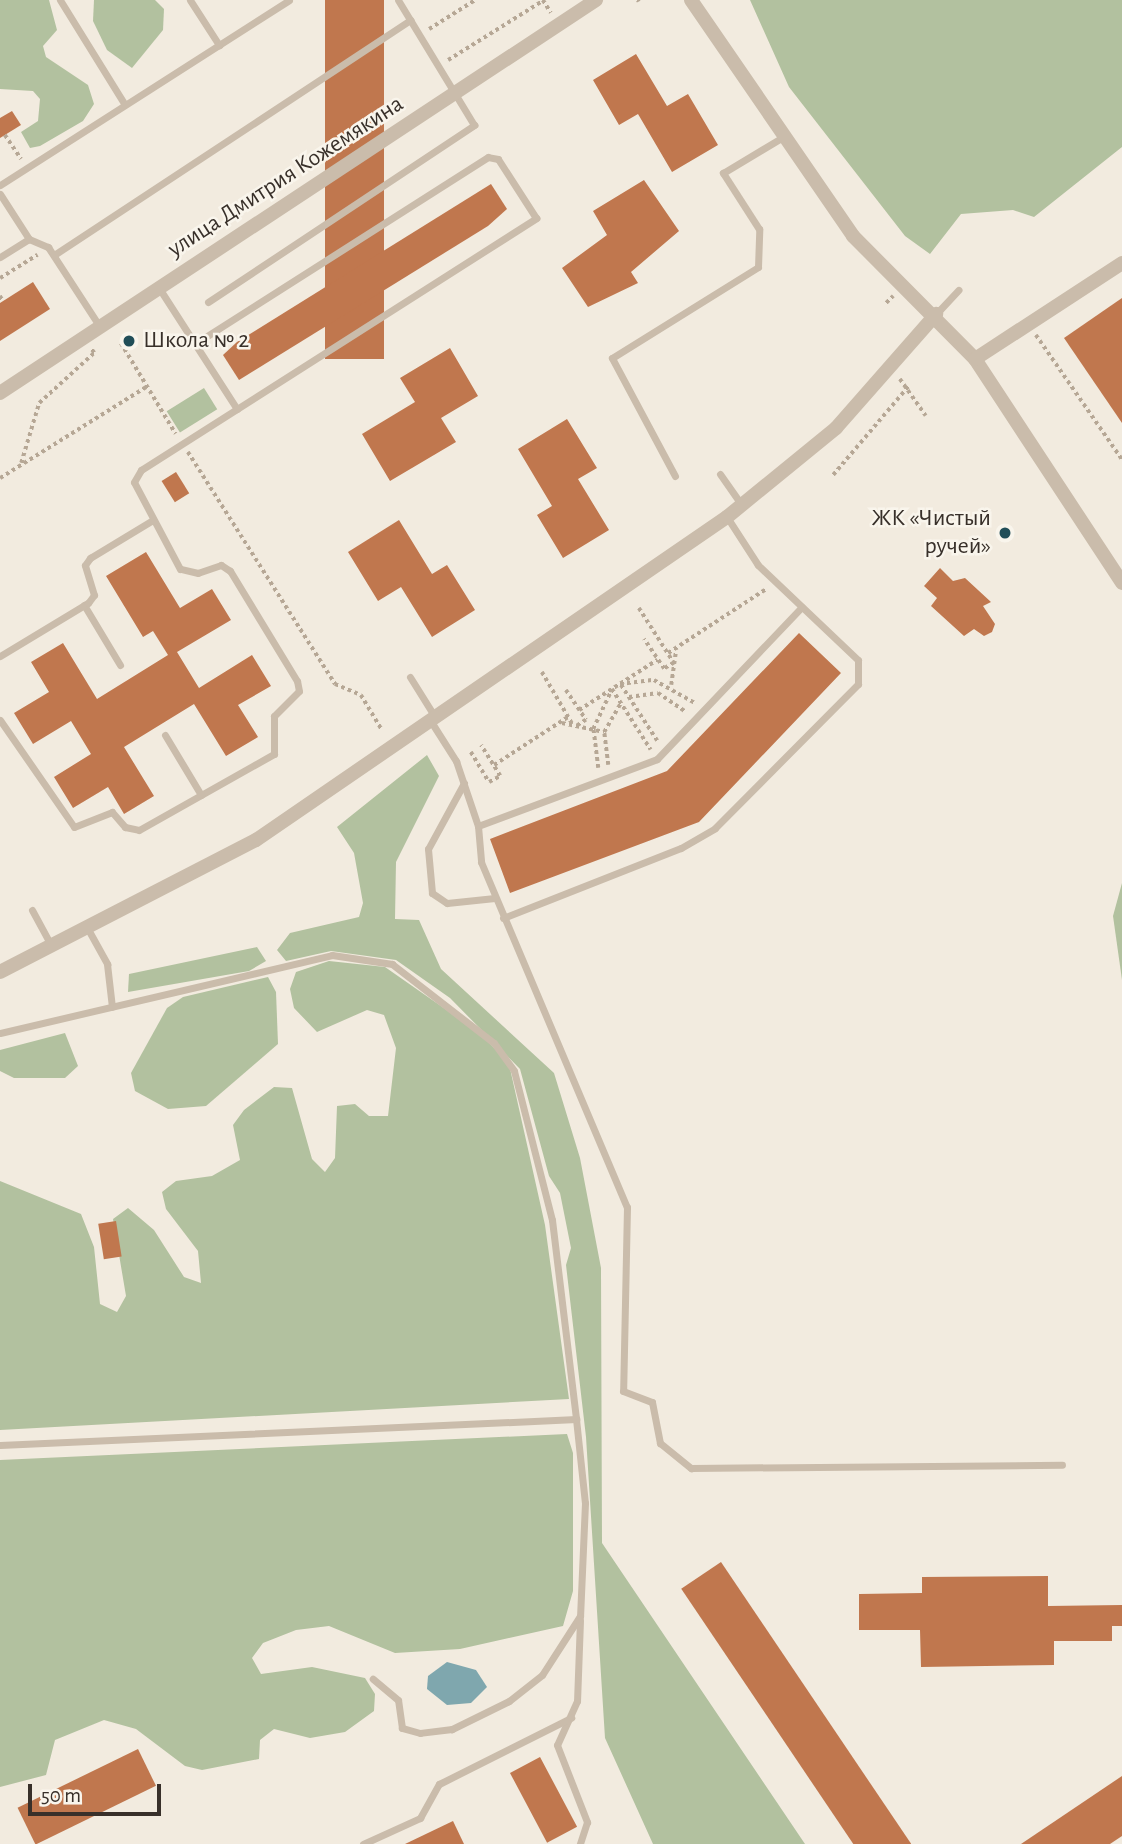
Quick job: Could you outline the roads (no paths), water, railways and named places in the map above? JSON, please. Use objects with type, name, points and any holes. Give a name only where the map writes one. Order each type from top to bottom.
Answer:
[{"type":"street","name":"улица Дмитрия Кожемякина","points":[[0,393],[596,0]]},
{"type":"street","points":[[691,0],[853,236],[936,314],[975,359],[1120,577]]},
{"type":"street","points":[[975,359],[1122,263]]},
{"type":"street","points":[[0,972],[89,931],[256,840],[727,517],[836,428],[936,314]]},
{"type":"lane","points":[[60,0],[125,105]]},
{"type":"lane","points":[[190,0],[219,45]]},
{"type":"lane","points":[[0,185],[289,0]]},
{"type":"lane","points":[[208,302],[471,130],[473,119],[398,0]]},
{"type":"lane","points":[[54,255],[410,20]]},
{"type":"lane","points":[[675,476],[612,358],[758,267],[759,229],[723,173],[783,137]]},
{"type":"lane","points":[[0,720],[74,827],[112,812],[131,831],[139,830],[274,754],[274,716],[299,691],[297,681],[230,571],[221,565],[198,573],[180,569],[151,521],[134,482],[183,443],[536,218],[498,159],[488,157],[195,344]]},
{"type":"lane","points":[[0,194],[29,239],[48,247],[100,327]]},
{"type":"lane","points":[[0,257],[29,239]]},
{"type":"lane","points":[[159,288],[237,409]]},
{"type":"lane","points":[[936,314],[958,290]]},
{"type":"lane","points":[[720,474],[742,506]]},
{"type":"lane","points":[[503,918],[681,848],[741,807],[858,684],[858,660],[776,583],[727,517]]},
{"type":"lane","points":[[0,656],[84,605],[94,594],[85,565],[90,558],[151,521]]},
{"type":"lane","points":[[84,605],[120,665]]},
{"type":"lane","points":[[478,827],[657,759],[802,607]]},
{"type":"lane","points":[[410,677],[464,783],[478,827],[481,862],[627,1207],[622,1391],[652,1402],[660,1443],[691,1468],[1062,1465]]},
{"type":"lane","points":[[165,735],[201,795]]},
{"type":"lane","points":[[464,783],[428,849],[432,893],[447,903],[495,898]]},
{"type":"lane","points":[[32,910],[53,949]]},
{"type":"lane","points":[[89,931],[107,964],[113,1007]]},
{"type":"lane","points":[[0,1034],[332,955],[392,964],[494,1043],[514,1070],[527,1109],[552,1220],[585,1503],[580,1616],[571,1718],[557,1745],[587,1822],[580,1844]]},
{"type":"lane","points":[[0,1445],[576,1419]]},
{"type":"lane","points":[[373,1679],[398,1700],[402,1728],[420,1733],[452,1729],[509,1701],[542,1675],[580,1616]]},
{"type":"lane","points":[[363,1844],[420,1818],[439,1784],[571,1718]]},
{"type":"water","points":[[447,1662],[476,1670],[487,1687],[471,1703],[447,1705],[427,1689],[428,1676]]},
{"type":"place","name":"Школа № 2","points":[[129,341]]},
{"type":"place","name":"ЖК «Чистый ручей»","points":[[1005,533]]}]
